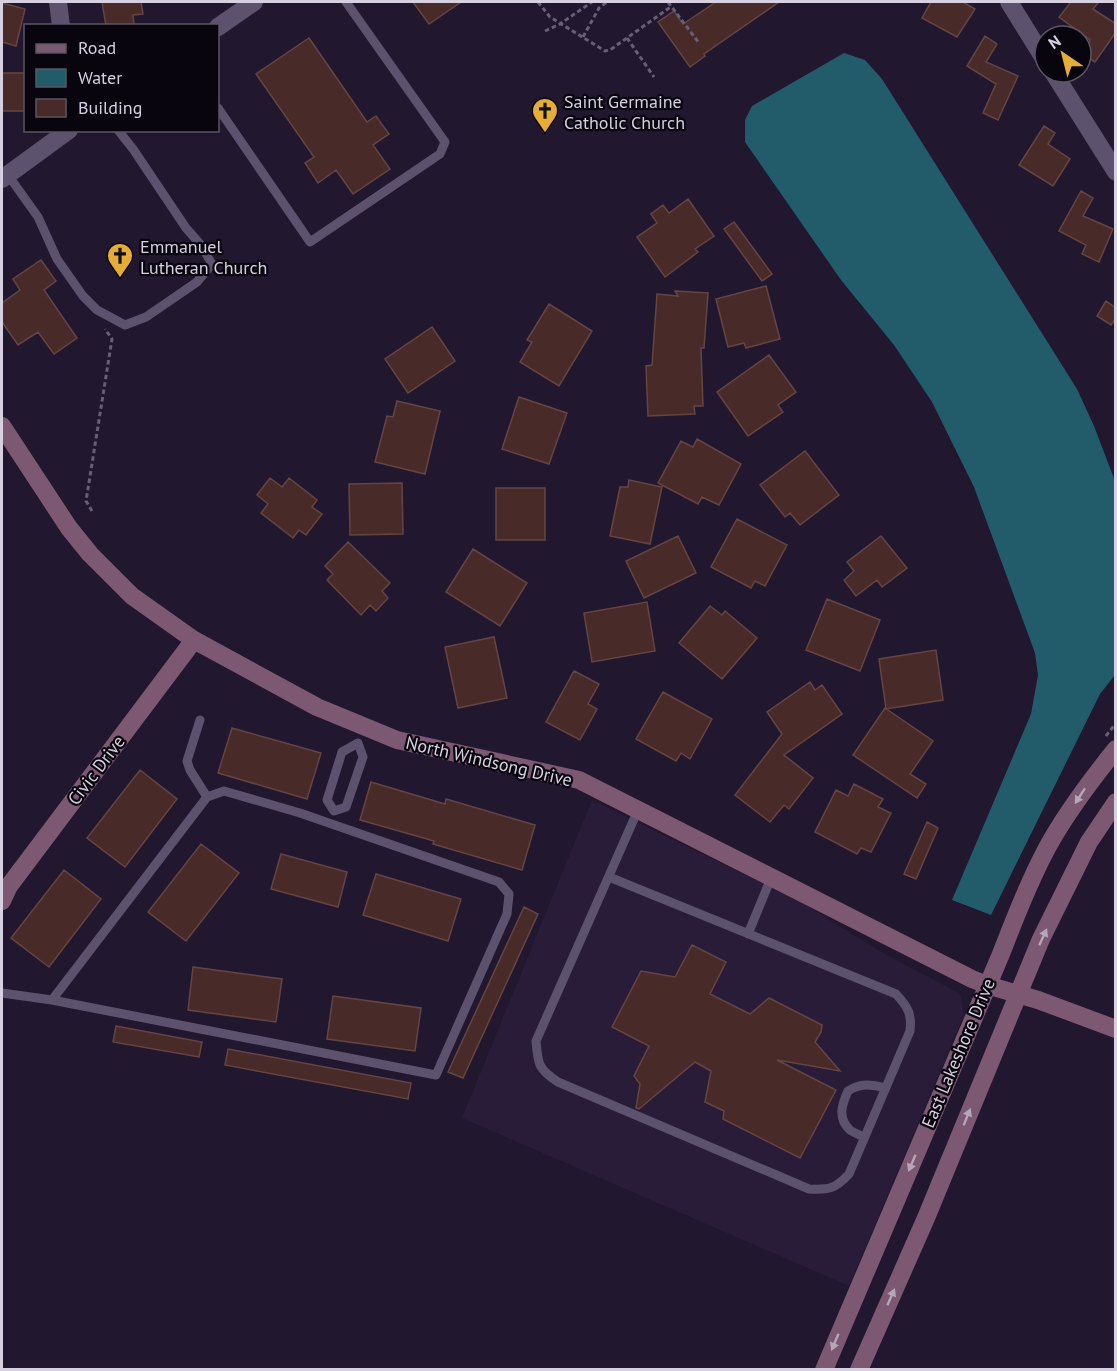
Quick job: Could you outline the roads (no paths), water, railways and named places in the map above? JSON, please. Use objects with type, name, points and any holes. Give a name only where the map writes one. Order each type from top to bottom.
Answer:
[{"type":"street","points":[[58,2],[61,24]]},
{"type":"street","points":[[219,26],[254,2]]},
{"type":"street","points":[[1009,2],[1033,41]]},
{"type":"street","points":[[1061,84],[1116,172]]},
{"type":"street","points":[[5,177],[66,132]]},
{"type":"street","name":"North Windsong Drive","points":[[2,426],[69,528],[90,554],[132,596],[194,640],[317,707],[362,735],[397,740],[579,780],[961,974],[1116,1029]]},
{"type":"street","name":"Civic Drive","points":[[4,890],[194,640]]},
{"type":"street","name":"East Lakeshore Drive","points":[[824,1370],[1020,905],[1047,847],[1086,788],[1116,749]]},
{"type":"street","name":"East Lakeshore Drive","points":[[859,1370],[926,1218],[1041,939],[1089,842],[1116,802]]},
{"type":"lane","points":[[219,109],[310,242],[440,154],[445,142],[346,2]]},
{"type":"lane","points":[[5,177],[38,217],[57,259],[83,296],[97,309],[125,326],[146,317],[197,282],[212,264],[201,245],[186,228],[120,132]]},
{"type":"lane","points":[[200,720],[187,761],[207,797]]},
{"type":"lane","points":[[334,811],[327,800],[342,752],[362,735]]},
{"type":"lane","points":[[334,811],[346,807],[363,757],[362,735]]},
{"type":"lane","points":[[2,993],[52,1000],[436,1076],[507,914],[509,894],[499,882],[330,823],[224,790],[207,797],[52,1000]]},
{"type":"lane","points":[[609,877],[896,994],[907,1005],[911,1020],[909,1031],[849,1174],[840,1183],[826,1190],[809,1189],[558,1082],[547,1075],[538,1061],[536,1041],[638,810]]},
{"type":"lane","points":[[330,823],[334,811]]},
{"type":"lane","points":[[748,934],[771,878]]},
{"type":"lane","points":[[864,1137],[850,1130],[843,1120],[841,1111],[848,1091],[856,1086],[871,1084],[885,1088]]},
{"type":"water","points":[[844,53],[865,60],[882,79],[1077,389],[1115,481],[1115,675],[1100,694],[991,915],[952,900],[1031,714],[1038,675],[1035,653],[974,487],[932,402],[894,345],[841,280],[745,142],[745,120],[752,106]]},
{"type":"place","name":"Saint Germaine Catholic Church","points":[[545,134]]},
{"type":"place","name":"Emmanuel Lutheran Church","points":[[120,279]]}]
